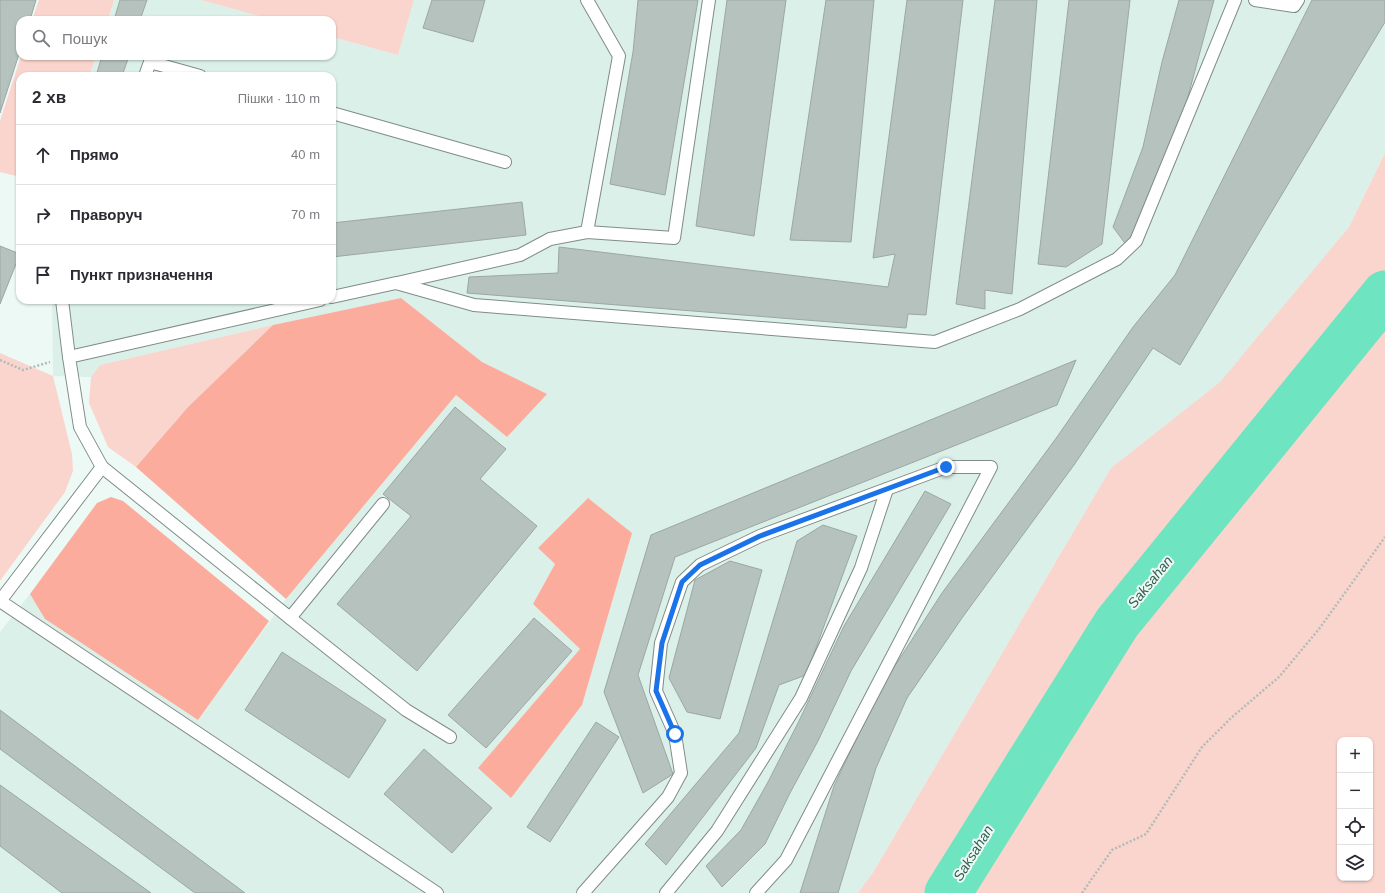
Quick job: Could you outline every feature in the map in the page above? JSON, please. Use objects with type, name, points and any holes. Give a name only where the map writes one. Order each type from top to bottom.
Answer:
[{"type":"lane","points":[[587,0],[619,56],[587,232]]},
{"type":"lane","points":[[336,296],[520,255],[550,239],[587,232],[674,238],[709,0]]},
{"type":"lane","points":[[396,283],[474,305],[935,342],[1020,309],[1117,259],[1136,241],[1235,0]]},
{"type":"lane","points":[[1256,0],[1294,6],[1298,0]]},
{"type":"lane","points":[[146,72],[150,62],[186,72]]},
{"type":"lane","points":[[336,114],[505,162]]},
{"type":"lane","points":[[62,304],[68,357],[80,427],[102,467],[406,710],[450,737]]},
{"type":"lane","points":[[68,357],[302,304]]},
{"type":"lane","points":[[102,467],[0,601],[437,893]]},
{"type":"lane","points":[[582,893],[668,797],[681,773],[675,734],[656,691],[662,643],[682,582],[700,565],[760,536],[946,467],[991,467],[786,860],[756,893]]},
{"type":"lane","points":[[666,893],[717,831],[801,698],[861,568],[887,489]]},
{"type":"lane","points":[[290,618],[383,504]]},
{"type":"path","points":[[0,360],[23,370],[68,357]]},
{"type":"path","points":[[1082,893],[1112,850],[1146,834],[1202,747],[1232,717],[1279,677],[1318,629],[1385,537]]},
{"type":"shaded area","points":[[39,0],[114,0],[109,16],[33,16]]},
{"type":"shaded area","points":[[114,0],[201,0],[259,16],[109,16]]},
{"type":"shaded area","points":[[201,0],[414,0],[398,55],[336,38],[336,16],[259,16]]},
{"type":"shaded area","points":[[414,0],[1385,0],[1385,153],[1349,227],[1220,382],[1111,468],[874,871],[858,893],[0,893],[0,632],[30,594],[45,619],[198,720],[286,599],[456,395],[507,437],[546,394],[482,362],[401,298],[273,325],[100,365],[91,377],[53,376],[52,304],[336,304],[336,72],[90,72],[95,60],[336,60],[336,38],[398,55]],"holes":[[[588,498],[632,533],[582,705],[478,768],[580,649],[533,604],[555,564],[538,548]]]},
{"type":"shaded area","points":[[20,60],[95,60],[90,72],[16,72],[16,176],[0,172],[0,121]]},
{"type":"shaded area","points":[[1385,153],[1385,893],[858,893],[874,871],[1111,468],[1220,382],[1349,227]]},
{"type":"shaded area","points":[[401,298],[482,362],[547,394],[507,437],[456,395],[286,599],[136,467],[188,407],[273,325]]},
{"type":"shaded area","points":[[273,325],[188,407],[136,467],[108,447],[89,403],[91,377],[100,365]]},
{"type":"shaded area","points":[[0,353],[53,376],[72,454],[73,471],[65,492],[0,581]]},
{"type":"shaded area","points":[[111,497],[123,501],[269,621],[198,720],[45,619],[30,594],[97,503]]},
{"type":"shaded area","points":[[588,498],[632,533],[582,705],[511,798],[478,768],[580,649],[533,604],[555,564],[538,548]]},
{"type":"building","points":[[0,0],[36,0],[31,16],[16,16],[17,60],[0,113]]},
{"type":"building","points":[[120,0],[147,0],[141,16],[115,16]]},
{"type":"building","points":[[432,0],[485,0],[473,42],[423,28]]},
{"type":"building","points":[[638,0],[698,0],[665,195],[610,184],[633,52]]},
{"type":"building","points":[[727,0],[786,0],[754,236],[696,226]]},
{"type":"building","points":[[826,0],[874,0],[851,242],[790,240]]},
{"type":"building","points":[[907,0],[963,0],[926,315],[908,314],[906,328],[467,293],[469,277],[558,273],[559,247],[888,287],[895,254],[873,258]]},
{"type":"building","points":[[995,0],[1037,0],[1012,294],[985,290],[985,309],[956,304]]},
{"type":"building","points":[[1069,0],[1130,0],[1102,244],[1066,267],[1038,264]]},
{"type":"building","points":[[1179,0],[1214,0],[1179,130],[1139,224],[1127,246],[1113,227],[1143,147],[1162,62]]},
{"type":"building","points":[[1312,0],[1385,0],[1385,22],[1180,365],[1153,348],[1074,465],[962,618],[907,698],[876,768],[838,893],[800,893],[834,786],[880,689],[942,593],[1057,437],[1133,327],[1175,275]]},
{"type":"building","points":[[101,60],[128,60],[123,72],[97,72]]},
{"type":"building","points":[[522,202],[526,235],[336,257],[336,223]]},
{"type":"building","points":[[0,246],[16,252],[16,264],[0,304]]},
{"type":"building","points":[[1076,360],[1057,405],[675,557],[638,675],[673,774],[643,793],[604,692],[651,535]]},
{"type":"building","points":[[455,407],[506,449],[480,479],[537,526],[417,671],[337,604],[411,516],[383,494]]},
{"type":"building","points":[[925,491],[951,504],[851,671],[818,741],[765,844],[722,887],[706,866],[741,830],[768,782],[799,721],[844,626]]},
{"type":"building","points":[[823,525],[857,536],[806,675],[779,685],[756,748],[666,865],[645,844],[739,733],[797,541]]},
{"type":"building","points":[[730,561],[762,570],[720,719],[687,712],[669,678],[695,580]]},
{"type":"building","points":[[534,618],[572,651],[486,748],[448,715]]},
{"type":"building","points":[[282,652],[386,720],[349,778],[245,710]]},
{"type":"building","points":[[0,710],[245,893],[195,893],[0,749]]},
{"type":"building","points":[[596,722],[619,737],[550,842],[527,827]]},
{"type":"building","points":[[424,749],[492,808],[452,853],[384,794]]},
{"type":"building","points":[[0,785],[151,893],[62,893],[0,846]]},
{"type":"waterway","name":"Saksahan","points":[[948,893],[1117,623],[1385,294]]},
{"type":"route","points":[[675,734],[656,691],[662,643],[682,582],[700,565],[760,536],[946,467]]}]
